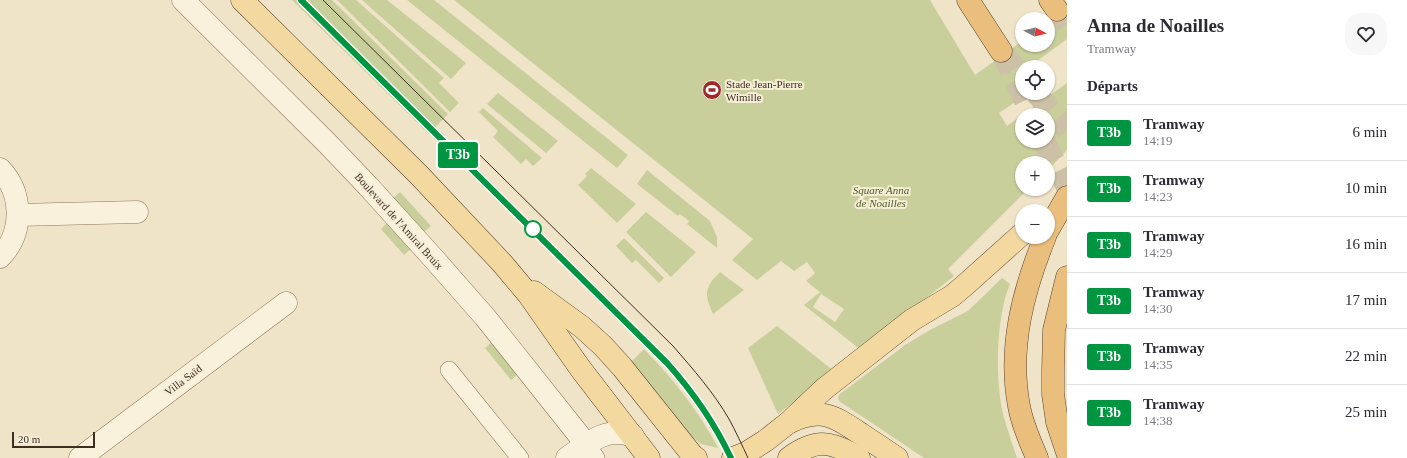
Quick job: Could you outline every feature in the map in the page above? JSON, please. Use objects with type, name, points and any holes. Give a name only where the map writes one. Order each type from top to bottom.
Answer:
[{"type":"highway","points":[[968,0],[1001,51]]},
{"type":"highway","points":[[1055,218],[1067,197]]},
{"type":"highway","points":[[1037,458],[1019,408],[1015,360],[1018,323],[1037,256],[1042,244]]},
{"type":"highway","points":[[1067,277],[1054,330],[1053,371],[1053,394],[1057,422],[1067,452]]},
{"type":"main road","points":[[242,0],[419,175],[502,263],[528,294],[580,368],[649,458]]},
{"type":"main road","points":[[1055,204],[1067,193]]},
{"type":"main road","points":[[733,458],[759,446],[788,423],[824,389],[912,320],[952,296],[1015,240]]},
{"type":"main road","points":[[502,263],[531,290],[582,327],[603,346],[695,457]]},
{"type":"main road","points":[[788,423],[812,415],[825,415],[837,418],[897,458]]},
{"type":"main road","points":[[789,458],[807,446],[818,444],[832,444],[859,458]]},
{"type":"street","name":"Boulevard de l'Amiral Bruix","points":[[183,0],[326,142],[434,258],[485,318],[591,451]]},
{"type":"street","points":[[0,169],[7,177],[16,195],[18,215],[15,234],[5,252],[0,257]]},
{"type":"street","points":[[18,215],[137,212]]},
{"type":"street","name":"Villa Saïd","points":[[80,458],[286,303]]},
{"type":"street","points":[[567,458],[591,451],[607,433],[617,432],[633,436]]},
{"type":"lane","points":[[449,370],[520,458]]},
{"type":"green space","points":[[292,0],[332,0],[448,114],[429,134]]},
{"type":"green space","points":[[337,0],[356,0],[444,78],[439,83],[459,103],[450,112]]},
{"type":"green space","points":[[362,0],[387,0],[466,63],[451,79]]},
{"type":"green space","points":[[407,0],[434,0],[628,155],[617,168]]},
{"type":"green space","name":"Square Anna de Noailles","points":[[454,0],[930,0],[975,75],[1015,46],[1015,52],[1049,52],[1038,60],[1015,60],[1015,100],[1018,100],[999,113],[1007,126],[1015,120],[1015,148],[1055,148],[1055,108],[1032,108],[1043,100],[1055,100],[1055,92],[1067,83],[1067,150],[1055,163],[1055,156],[1015,156],[1015,196],[1021,196],[948,269],[954,276],[861,350],[804,305],[820,292],[806,281],[815,273],[807,262],[794,271],[781,261],[757,280],[732,260],[753,239]],"holes":[[[821,294],[844,309],[835,322],[813,307]]]},
{"type":"green space","points":[[1067,9],[1067,39],[1055,48],[1055,17]]},
{"type":"green space","points":[[498,93],[558,141],[546,153],[487,104]]},
{"type":"green space","points":[[483,108],[542,158],[533,166],[526,159],[521,164],[493,137],[498,131],[479,112]]},
{"type":"green space","points":[[591,168],[636,204],[617,223],[578,185],[587,176],[585,174]]},
{"type":"green space","points":[[647,170],[710,221],[717,237],[717,248],[687,224],[689,221],[680,214],[678,216],[637,184]]},
{"type":"green space","points":[[400,192],[431,226],[423,233],[392,199]]},
{"type":"green space","points":[[646,212],[696,252],[671,277],[626,232]]},
{"type":"green space","points":[[389,221],[413,247],[404,255],[381,229]]},
{"type":"green space","points":[[624,238],[664,278],[659,283],[636,260],[632,263],[616,246]]},
{"type":"green space","points":[[720,272],[744,290],[713,314],[708,301],[707,292],[711,282]]},
{"type":"green space","points":[[1002,278],[1010,284],[1002,313],[998,348],[1000,399],[1003,414],[1017,458],[924,458],[839,401],[838,397],[840,394],[905,345],[930,330],[968,311]]},
{"type":"green space","points":[[777,326],[834,371],[778,414],[748,348]]},
{"type":"green space","points":[[493,341],[519,373],[511,380],[485,348]]},
{"type":"green space","points":[[644,349],[694,408],[718,448],[701,444],[689,434],[629,364]]},
{"type":"tunnel","points":[[1057,10],[1067,24]]},
{"type":"tunnel","points":[[1001,51],[1029,108]]},
{"type":"tunnel","points":[[1001,51],[1015,68]]},
{"type":"tunnel","points":[[1042,100],[1067,130]]},
{"type":"tunnel","points":[[1048,148],[1067,187]]},
{"type":"tram line","points":[[301,0],[667,363],[686,385],[702,408],[731,458]]},
{"type":"tram line","name":"T3b","points":[[301,0],[635,329],[667,363],[688,387],[707,413],[731,458]]},
{"type":"tram line","points":[[323,0],[673,346],[717,400],[729,419],[748,458]]},
{"type":"place","name":"Stade Jean-Pierre Wimille","points":[[712,90]]}]
